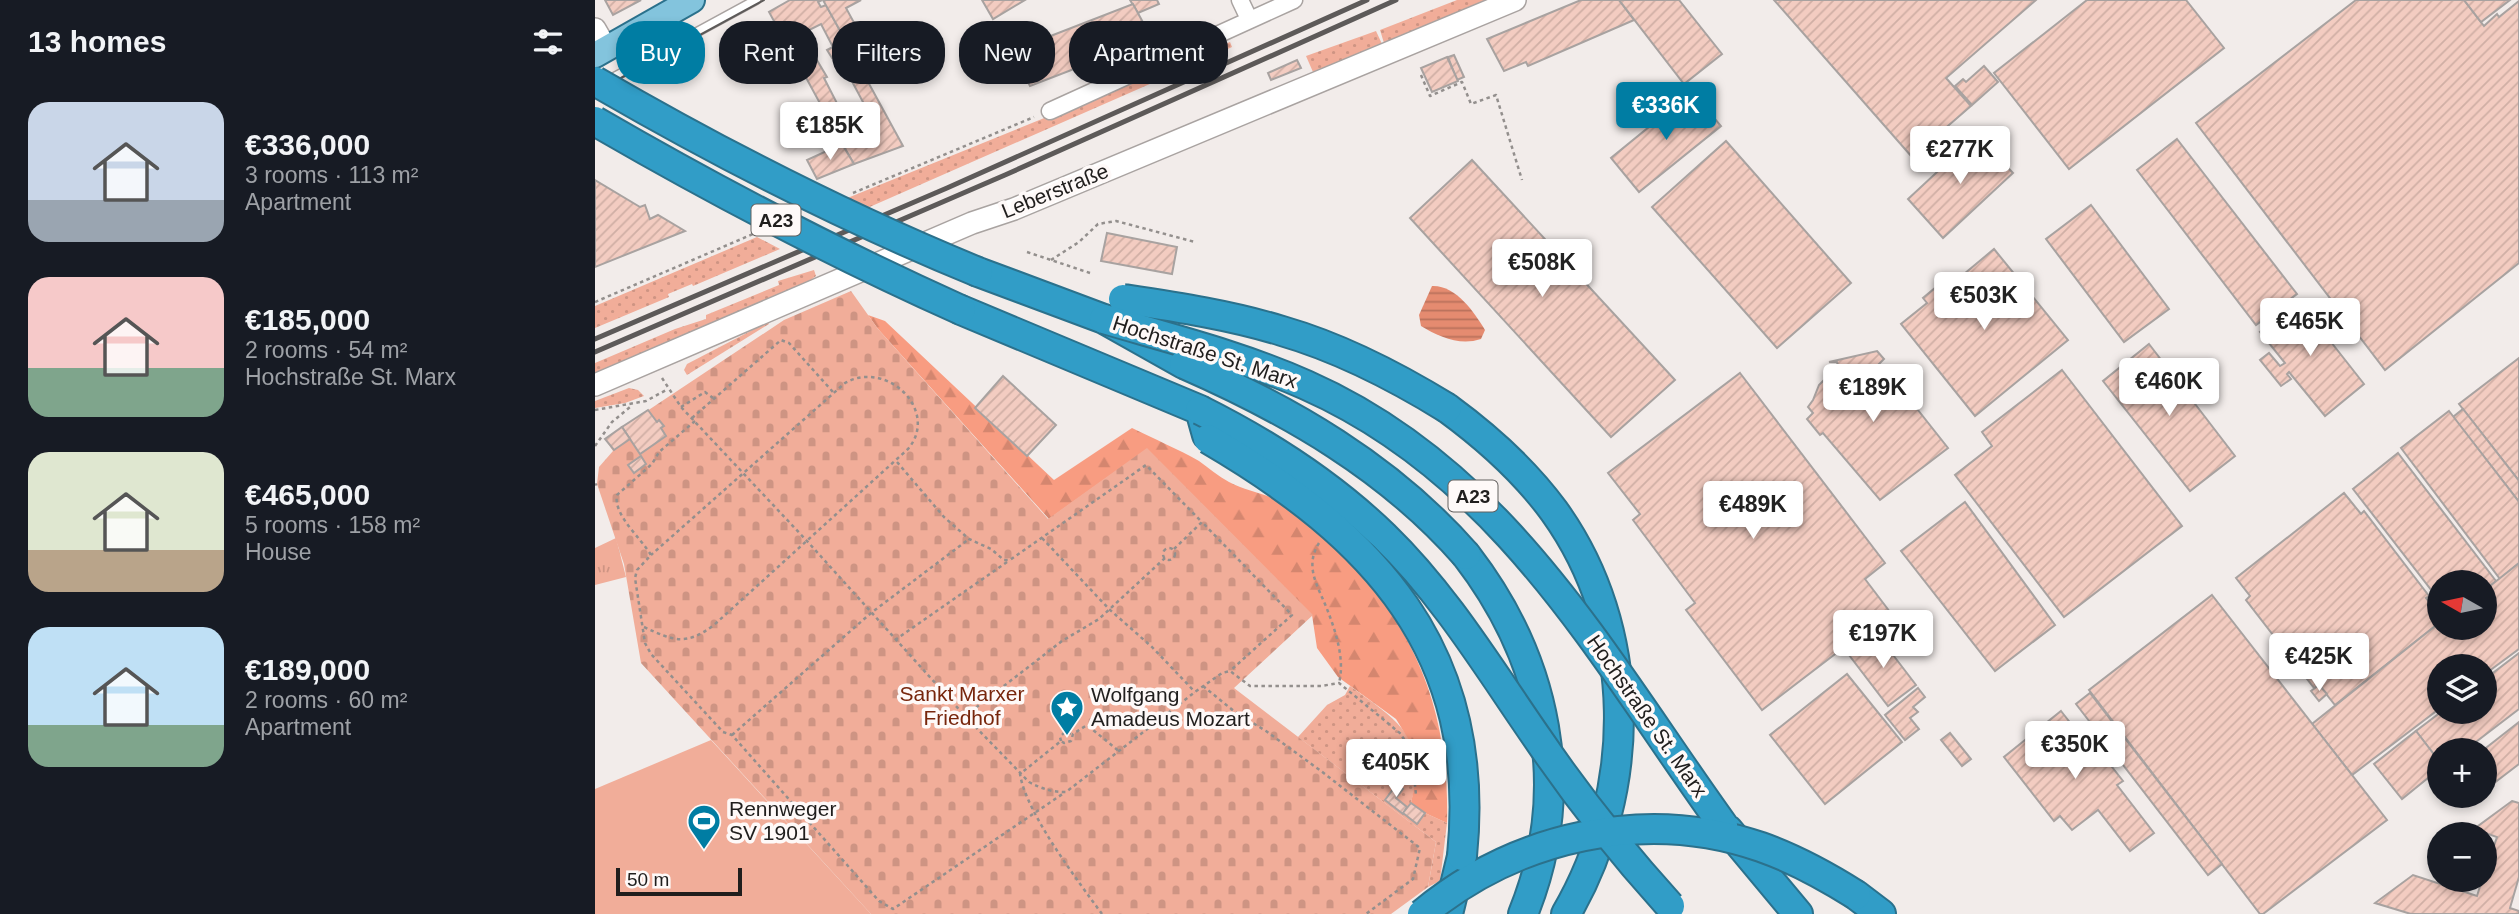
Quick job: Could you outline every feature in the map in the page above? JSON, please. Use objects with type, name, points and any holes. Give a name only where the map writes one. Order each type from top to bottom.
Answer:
[{"type":"highway","name":"Hochstraße St. Marx","points":[[595,81],[740,162],[907,243],[1026,292],[1104,319],[1234,357],[1308,386],[1384,428],[1442,470],[1498,521],[1549,580],[1600,648],[1723,825],[1798,914]]},
{"type":"highway","name":"A23","points":[[595,121],[760,212],[902,284],[1200,411],[1245,433],[1294,462],[1385,537],[1414,569],[1454,619],[1604,831],[1678,914]]},
{"type":"highway","points":[[1026,292],[1123,299],[1202,312],[1283,331],[1356,358],[1405,382],[1447,408],[1509,457],[1554,512],[1575,544],[1591,578],[1612,648],[1619,687],[1620,723],[1614,786],[1598,846],[1566,914]]},
{"type":"highway","points":[[1104,319],[1184,364],[1257,398],[1335,443],[1392,483],[1433,520],[1480,574],[1513,627],[1535,684],[1547,748],[1549,785],[1546,828],[1538,870],[1523,914]]},
{"type":"highway","points":[[1200,411],[1208,439],[1277,482],[1337,530],[1364,556],[1413,617],[1432,653],[1448,692],[1459,730],[1465,787],[1466,820],[1462,856],[1448,914]]},
{"type":"highway","points":[[1422,914],[1463,884],[1541,846],[1586,835],[1633,829],[1678,830],[1719,836],[1760,847],[1822,873],[1881,914]]},
{"type":"main road","points":[[599,44],[692,0]]},
{"type":"street","points":[[1240,0],[1249,19]]},
{"type":"street","points":[[1050,111],[1294,0]]},
{"type":"street","name":"Leberstraße","points":[[595,385],[972,223],[1014,209],[1515,0]]},
{"type":"lane","points":[[595,87],[756,0]]},
{"type":"path","points":[[1421,75],[1430,96],[1462,82],[1471,104],[1496,95],[1522,180]]},
{"type":"path","points":[[1051,260],[1079,242],[1098,224],[1116,221],[1195,242]]},
{"type":"path","points":[[1027,252],[1090,273]]},
{"type":"path","points":[[651,555],[621,513],[617,505],[617,495],[652,464],[659,452],[714,399],[781,340],[789,343],[833,392]]},
{"type":"path","points":[[652,360],[681,407],[1020,774],[1040,788],[1052,792],[1066,792]]},
{"type":"path","points":[[644,627],[673,639],[694,638],[715,625],[913,443],[917,425],[912,404],[904,392],[883,378],[868,375],[853,378],[833,392],[651,555],[637,570],[635,578],[645,643],[651,654],[723,732],[732,736],[863,885],[897,914]]},
{"type":"path","points":[[595,410],[646,401],[668,389]]},
{"type":"path","points":[[681,407],[705,392],[714,399]]},
{"type":"path","points":[[595,446],[612,422],[633,404]]},
{"type":"path","points":[[896,460],[944,517],[969,539],[991,549],[1004,560],[1010,560]]},
{"type":"path","points":[[893,909],[1066,792],[1203,686],[1222,673],[1230,671],[1292,615],[1146,465],[895,640]]},
{"type":"path","points":[[1174,549],[1202,522]]},
{"type":"path","points":[[1042,538],[1109,610],[1152,648],[1195,692]]},
{"type":"path","points":[[732,736],[871,613],[969,539]]},
{"type":"path","points":[[1165,558],[1165,549],[1174,549]]},
{"type":"path","points":[[1165,558],[1174,558],[1174,549]]},
{"type":"path","points":[[965,716],[1062,641],[1099,619],[1165,558]]},
{"type":"path","points":[[1230,671],[1250,686],[1321,686],[1339,683],[1401,734],[1412,755],[1416,795]]},
{"type":"path","points":[[1203,686],[1235,712],[1321,771],[1420,848],[1413,879],[1366,914]]},
{"type":"path","points":[[1061,741],[1071,741],[1073,734],[1087,725],[1120,752]]},
{"type":"path","points":[[1020,774],[1061,741],[1060,737],[1065,732],[1073,734]]},
{"type":"path","points":[[1020,774],[1035,812],[1068,867],[1103,914]]},
{"type":"green space","points":[[1457,0],[1487,0],[1384,43],[1380,30]]},
{"type":"green space","points":[[1376,31],[1382,44],[1313,72],[1306,56]]},
{"type":"green space","points":[[1128,84],[1150,84],[865,209],[845,199]]},
{"type":"green space","points":[[757,237],[780,249],[668,294],[669,297],[595,328],[595,306]]},
{"type":"green space","points":[[814,270],[816,276],[808,282],[595,375],[595,363],[675,329],[706,319],[706,315],[779,285],[778,281]]},
{"type":"green space","name":"Sankt Marxer Friedhof","points":[[851,291],[878,329],[1048,519],[1147,448],[1313,615],[1234,688],[1436,842],[1428,887],[1391,914],[871,914],[641,663],[624,564],[597,484],[599,467],[613,451],[605,439],[784,320]]},
{"type":"green space","points":[[868,315],[885,321],[1054,480],[1132,428],[1199,461],[1229,482],[1281,502],[1302,517],[1355,568],[1381,599],[1420,666],[1433,702],[1441,740],[1447,823],[1411,803],[1418,769],[1412,745],[1396,719],[1338,677],[1317,648],[1312,615],[1147,449],[1049,519]]},
{"type":"green space","points":[[768,322],[769,324],[687,375],[684,370],[687,364]]},
{"type":"green space","points":[[629,388],[638,390],[644,396],[625,403],[595,408],[595,401]]},
{"type":"green space","points":[[616,538],[626,577],[595,585],[595,548]]},
{"type":"green space","points":[[1350,686],[1395,720],[1404,731],[1416,755],[1418,770],[1411,803],[1447,823],[1440,881],[1428,887],[1436,842],[1298,737],[1327,705],[1345,695]]},
{"type":"green space","name":"Rennweger SV 1901","points":[[711,740],[871,914],[595,914],[595,789]]},
{"type":"shaded area","points":[[1432,286],[1449,290],[1463,301],[1485,330],[1481,339],[1450,339],[1421,326],[1419,315]]},
{"type":"building","points":[[605,0],[641,0],[613,15]]},
{"type":"building","points":[[790,0],[822,0],[818,2],[821,7],[826,5],[835,21],[832,21],[832,45],[821,24],[818,26],[818,21],[774,21],[769,12]]},
{"type":"building","points":[[823,0],[861,0],[846,8],[853,21],[835,21]]},
{"type":"building","points":[[982,0],[1025,0],[993,19]]},
{"type":"building","points":[[1130,0],[1157,0],[1159,4],[1138,13]]},
{"type":"building","points":[[1581,0],[1619,0],[1634,20],[1528,66],[1526,62],[1504,71],[1487,39]]},
{"type":"building","points":[[1619,0],[1679,0],[1722,54],[1684,84]]},
{"type":"building","points":[[1774,0],[2036,0],[1946,78],[1971,106],[1912,157]]},
{"type":"building","points":[[2087,0],[2186,0],[2224,48],[2069,169],[1994,73]]},
{"type":"building","points":[[2356,0],[2464,0],[2484,26],[2497,14],[2499,17],[2519,1],[2519,263],[2385,370],[2196,123]]},
{"type":"building","points":[[2464,0],[2510,0],[2481,22]]},
{"type":"building","points":[[1133,4],[1142,21],[1089,21]]},
{"type":"building","points":[[1069,29],[1069,71],[1055,76],[1055,34]]},
{"type":"building","points":[[1454,55],[1464,77],[1457,80],[1448,57]]},
{"type":"building","points":[[1447,57],[1458,81],[1432,92],[1421,68]]},
{"type":"building","points":[[1297,60],[1301,68],[1271,80],[1268,73]]},
{"type":"building","points":[[818,62],[842,113],[829,120],[809,84],[818,84]]},
{"type":"building","points":[[1984,66],[1998,82],[1972,105],[1955,86],[1963,79],[1966,82]]},
{"type":"building","points":[[853,84],[869,84],[903,146],[854,164],[837,135],[872,119]]},
{"type":"building","points":[[1692,92],[1721,126],[1639,192],[1611,158]]},
{"type":"building","points":[[1977,135],[2013,173],[1943,238],[1908,199]]},
{"type":"building","points":[[2177,139],[2297,294],[2256,325],[2137,170]]},
{"type":"building","points":[[1726,141],[1851,283],[1777,348],[1652,207]]},
{"type":"building","points":[[842,144],[854,164],[817,179],[807,160]]},
{"type":"building","points":[[1472,160],[1675,380],[1611,437],[1410,218]]},
{"type":"building","points":[[595,180],[640,207],[645,205],[650,219],[658,215],[685,231],[595,267]]},
{"type":"building","points":[[2091,205],[2169,309],[2124,342],[2046,239]]},
{"type":"building","points":[[1107,233],[1177,247],[1172,274],[1101,261]]},
{"type":"building","points":[[1994,249],[2068,340],[1975,416],[1901,324],[1927,303],[1923,298],[1935,288],[1940,294]]},
{"type":"building","points":[[2299,300],[2322,328],[2327,324],[2338,337],[2331,342],[2364,384],[2325,416],[2289,372],[2287,374],[2291,379],[2281,386],[2260,360],[2269,353],[2280,366],[2285,363],[2260,332]]},
{"type":"building","points":[[2149,344],[2235,456],[2190,491],[2103,381]]},
{"type":"building","points":[[1877,351],[1884,359],[1872,371],[1879,378],[1887,371],[1948,448],[1880,500],[1823,433],[1820,435],[1807,419],[1813,413],[1808,407],[1819,385],[1838,366],[1837,362],[1829,362]]},
{"type":"building","points":[[2519,358],[2519,481],[2459,404]]},
{"type":"building","points":[[2062,370],[2182,526],[2064,617],[1955,475],[1992,446],[1982,432]]},
{"type":"building","points":[[1740,373],[1885,563],[1865,579],[1890,612],[1762,710],[1686,610],[1695,603],[1633,520],[1640,514],[1608,473]]},
{"type":"building","points":[[1003,376],[1056,425],[1027,456],[975,408]]},
{"type":"building","points":[[2463,409],[2519,481],[2519,502],[2453,417]]},
{"type":"building","points":[[648,410],[657,422],[659,420],[664,426],[661,428],[666,436],[640,454],[622,427]]},
{"type":"building","points":[[2449,411],[2519,502],[2519,563],[2500,579],[2497,570],[2493,570],[2401,448]]},
{"type":"building","points":[[622,427],[630,439],[614,450],[605,439]]},
{"type":"building","points":[[2398,453],[2488,570],[2427,570],[2427,585],[2353,489]]},
{"type":"building","points":[[641,456],[646,464],[634,473],[628,465]]},
{"type":"building","points":[[2344,493],[2361,514],[2364,511],[2427,593],[2427,632],[2335,705],[2319,685],[2314,688],[2246,600],[2250,596],[2236,578]]},
{"type":"building","points":[[1965,502],[2055,625],[1995,671],[1901,551]]},
{"type":"building","points":[[2519,563],[2519,649],[2497,665],[2497,654],[2427,654],[2427,718],[2352,775],[2312,724],[2427,633],[2427,640],[2497,640],[2497,580]]},
{"type":"building","points":[[2212,595],[2387,820],[2263,914],[2260,914],[2089,690]]},
{"type":"building","points":[[1877,634],[1916,685],[1888,706],[1849,655]]},
{"type":"building","points":[[2519,653],[2519,709],[2481,738],[2427,738],[2427,745],[2416,731],[2427,723],[2497,724],[2497,670]]},
{"type":"building","points":[[1847,674],[1902,742],[1825,804],[1770,735]]},
{"type":"building","points":[[2319,685],[2327,694],[2319,701],[2311,691]]},
{"type":"building","points":[[1918,688],[1925,697],[1913,707],[1918,712],[1910,718],[1919,729],[1905,740],[1885,715]]},
{"type":"building","points":[[2090,693],[2222,864],[2208,875],[2076,704]]},
{"type":"building","points":[[2061,711],[2104,766],[2108,762],[2123,781],[2117,785],[2154,833],[2130,851],[2098,810],[2072,830],[2060,816],[2054,821],[2004,757]]},
{"type":"building","points":[[2519,722],[2519,764],[2497,781],[2497,739]]},
{"type":"building","points":[[2416,731],[2427,745],[2427,779],[2402,799],[2374,764]]},
{"type":"building","points":[[1950,733],[1971,759],[1962,766],[1941,740]]},
{"type":"building","points":[[1397,784],[1403,789],[1396,798],[1407,807],[1403,814],[1385,800]]},
{"type":"building","points":[[2512,801],[2519,803],[2519,877],[2510,908],[2519,911],[2519,914],[2411,914],[2375,903],[2413,875],[2427,880],[2427,892],[2465,892],[2477,896],[2478,892],[2497,892],[2497,822],[2484,822]]},
{"type":"building","points":[[1411,803],[1425,813],[1417,824],[1403,813]]},
{"type":"tram line","points":[[595,92],[764,0]]},
{"type":"railway","points":[[595,339],[947,188],[1367,0]]},
{"type":"railway","points":[[595,352],[1005,175],[1396,0]]},
{"type":"place","name":"Wolfgang Amadeus Mozart","points":[[1067,737]]},
{"type":"place","name":"Rennweger SV 1901","points":[[704,851]]}]
